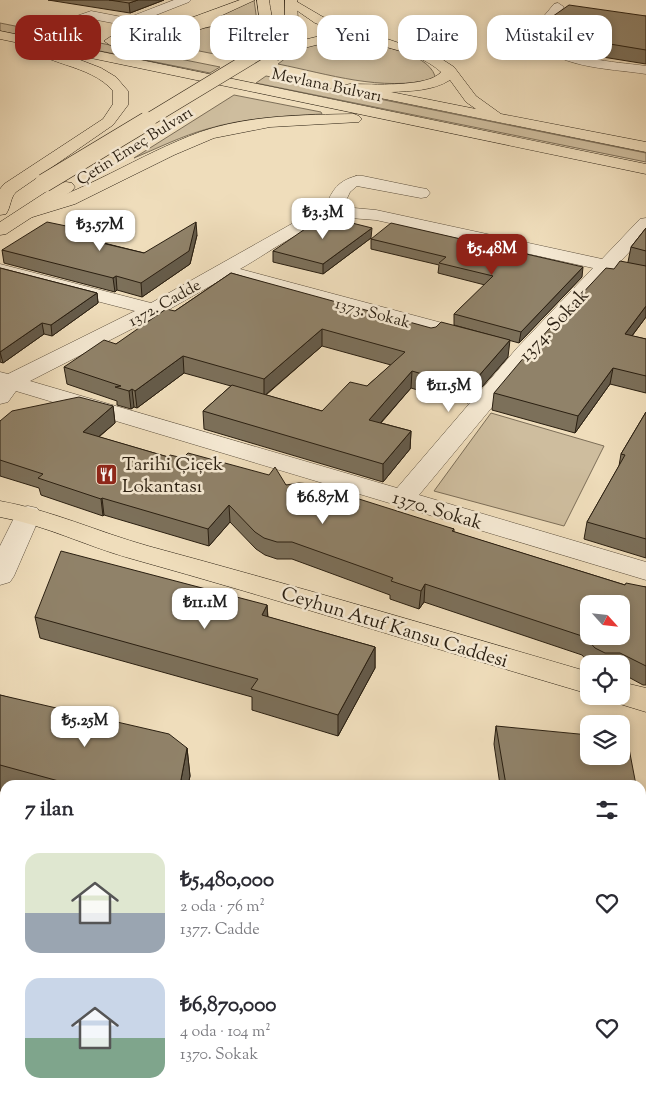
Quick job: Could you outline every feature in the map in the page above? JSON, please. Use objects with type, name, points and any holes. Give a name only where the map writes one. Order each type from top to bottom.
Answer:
[{"type":"main road","points":[[101,39],[110,41],[176,28],[214,15],[248,0]]},
{"type":"main road","points":[[263,0],[265,15]]},
{"type":"main road","points":[[292,2],[317,19]]},
{"type":"main road","points":[[292,2],[292,15]]},
{"type":"main road","name":"Mevlana Bulvarı","points":[[0,35],[15,38]]},
{"type":"main road","points":[[388,44],[424,55],[449,70],[471,98],[500,118]]},
{"type":"main road","name":"Mevlana Bulvarı","points":[[101,56],[646,169]]},
{"type":"main road","points":[[0,211],[4,195],[10,188],[108,122],[121,107],[120,89],[106,75],[67,60]]},
{"type":"main road","name":"Çetin Emeç Bulvarı","points":[[0,211],[223,68],[242,60]]},
{"type":"main road","name":"Çetin Emeç Bulvarı","points":[[0,230],[271,60]]},
{"type":"main road","name":"Mevlana Bulvarı","points":[[223,68],[258,69]]},
{"type":"main road","name":"Mevlana Bulvarı","points":[[449,70],[445,78],[426,85],[345,87],[646,147]]},
{"type":"main road","points":[[26,214],[51,208],[75,199],[182,145],[220,132],[284,122],[407,119]]},
{"type":"main road","name":"Ceyhun Atuf Kansu Caddesi","points":[[0,509],[28,514],[136,552],[233,578],[580,680]]},
{"type":"main road","points":[[630,696],[646,700]]},
{"type":"street","points":[[101,17],[128,22],[185,0]]},
{"type":"street","points":[[561,5],[535,34],[541,42],[568,57],[646,70]]},
{"type":"street","points":[[421,193],[363,181],[354,181],[344,187],[332,212],[347,211],[376,215],[646,274]]},
{"type":"street","name":"1372. Cadde","points":[[3,386],[154,310],[310,221],[332,212]]},
{"type":"street","name":"1374. Sokak","points":[[402,498],[506,348],[608,266],[646,223]]},
{"type":"street","points":[[0,270],[154,310]]},
{"type":"street","name":"1373. Sokak","points":[[222,270],[506,348]]},
{"type":"street","name":"1370. Sokak","points":[[3,386],[402,498],[646,572]]},
{"type":"street","points":[[0,576],[28,514]]},
{"type":"shaded area","points":[[254,0],[256,15],[220,15]]},
{"type":"shaded area","points":[[0,23],[15,26],[15,34],[0,31]]},
{"type":"shaded area","points":[[210,27],[210,53],[200,51],[200,29]]},
{"type":"shaded area","points":[[101,43],[111,45],[111,53],[101,51]]},
{"type":"shaded area","points":[[317,43],[317,60],[388,60],[388,47],[398,50],[398,60],[421,60],[430,67],[435,76],[433,79],[414,82],[375,83],[336,77],[278,64],[283,60],[307,60],[307,45]]},
{"type":"shaded area","points":[[145,60],[185,60],[220,67],[210,73]]},
{"type":"shaded area","points":[[266,76],[646,153],[646,162],[256,83]]},
{"type":"shaded area","points":[[234,95],[321,112],[322,114],[264,118],[221,125],[188,135],[134,158]]},
{"type":"shaded area","points":[[491,413],[604,446],[564,526],[434,491]]},
{"type":"building","points":[[109,0],[138,0],[129,3]]},
{"type":"building","points":[[569,5],[646,16],[646,50],[612,44],[612,15],[555,15]]},
{"type":"building","points":[[324,216],[372,228],[323,264],[273,251]]},
{"type":"building","points":[[47,222],[95,232],[85,239],[144,253],[196,222],[189,251],[141,283],[116,276],[113,278],[2,250]]},
{"type":"building","points":[[391,223],[583,267],[521,332],[454,314],[493,276],[439,263],[446,257],[371,239]]},
{"type":"building","points":[[646,228],[646,251],[631,247]]},
{"type":"building","points":[[620,261],[646,266],[646,306],[625,334],[646,339],[646,376],[613,368],[578,416],[494,393],[536,343],[606,268],[614,269]]},
{"type":"building","points":[[0,268],[97,293],[51,325],[42,323],[0,352]]},
{"type":"building","points":[[231,273],[431,328],[436,327],[441,322],[510,340],[470,386],[457,382],[456,384],[412,371],[369,420],[411,431],[383,464],[203,411],[232,385],[322,411],[350,382],[367,386],[405,352],[322,329],[264,379],[183,356],[135,391],[115,387],[121,386],[64,367],[104,340],[116,344],[166,309],[175,311]]},
{"type":"building","points":[[79,397],[113,406],[83,432],[168,457],[170,455],[183,458],[188,453],[269,475],[275,467],[286,485],[299,483],[322,485],[341,503],[359,499],[454,529],[452,531],[625,585],[626,583],[646,587],[646,666],[630,658],[630,655],[605,653],[592,645],[630,645],[630,595],[580,595],[580,635],[425,584],[421,591],[391,581],[393,578],[292,542],[277,542],[264,538],[255,532],[229,505],[208,529],[101,499],[38,478],[43,474],[0,460],[0,421],[12,411]]},
{"type":"building","points":[[646,412],[646,539],[587,522],[625,455],[621,454]]},
{"type":"building","points":[[61,551],[267,605],[262,615],[375,647],[338,715],[251,689],[258,679],[35,617]]},
{"type":"building","points":[[0,695],[169,734],[187,748],[181,780],[55,780],[0,765]]},
{"type":"building","points":[[496,726],[580,734],[580,765],[630,765],[630,754],[635,780],[505,780]]},
{"type":"place","name":"Tarihi Çiçek Lokantası","points":[[106,474]]}]
